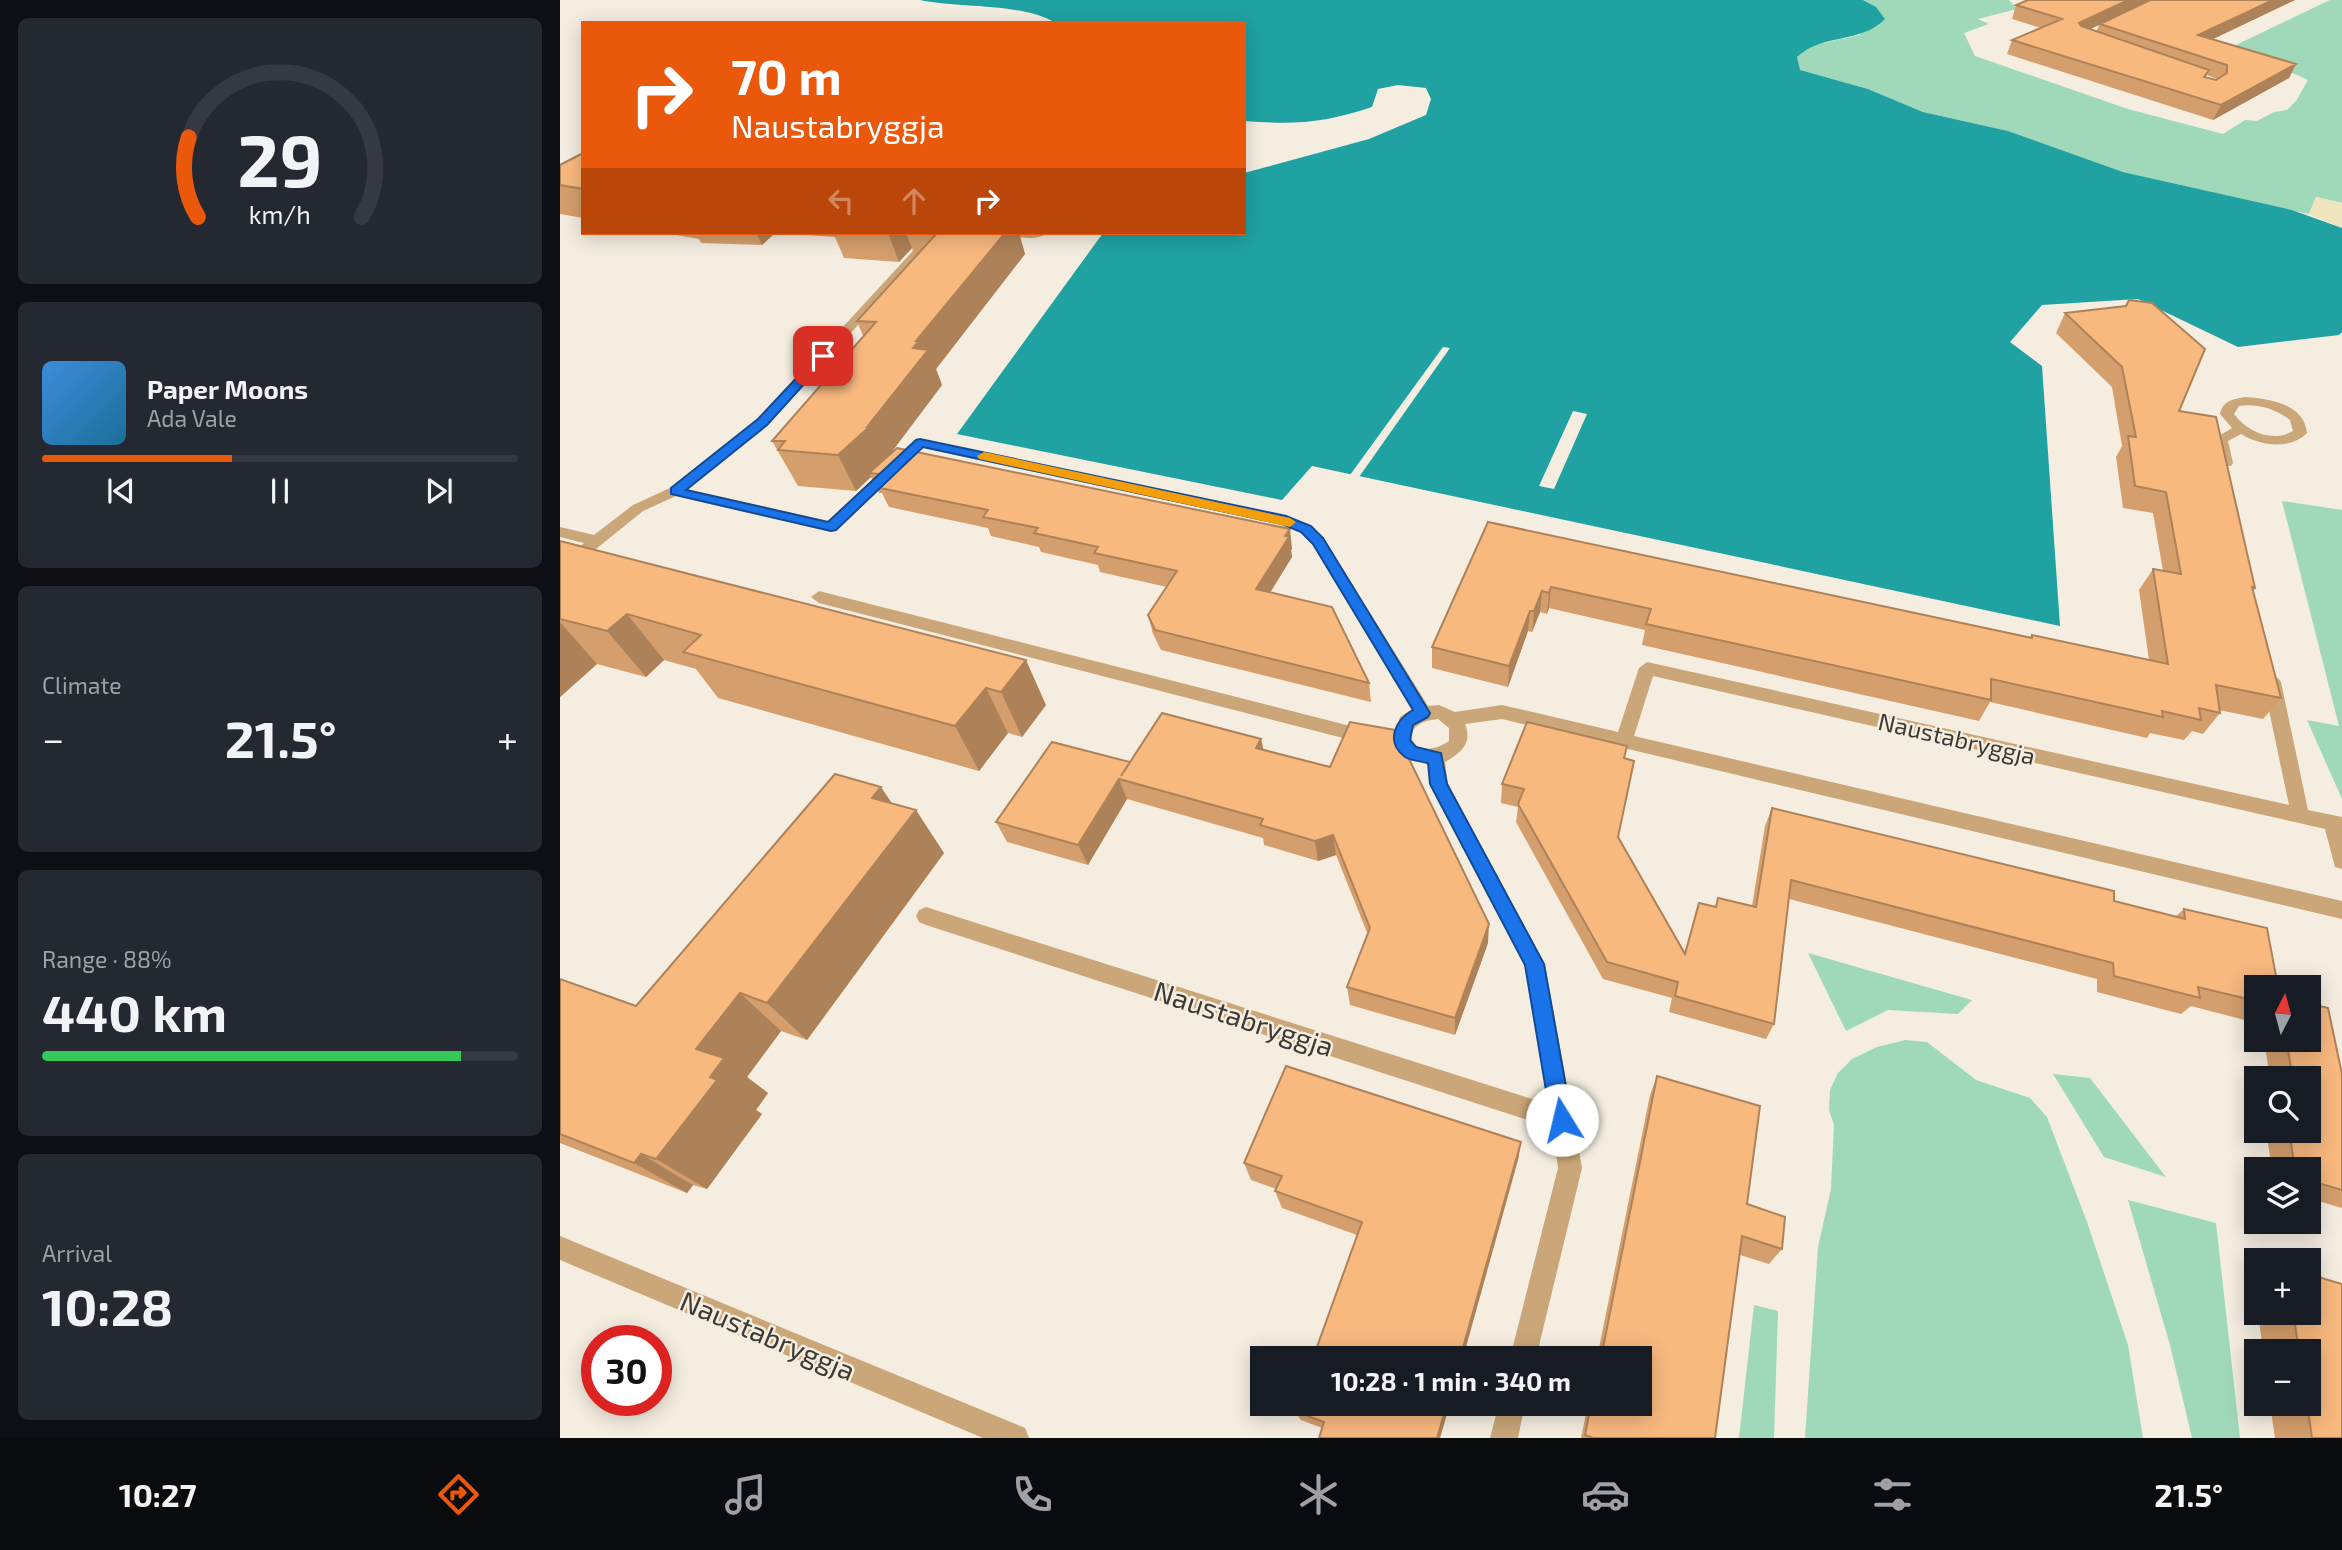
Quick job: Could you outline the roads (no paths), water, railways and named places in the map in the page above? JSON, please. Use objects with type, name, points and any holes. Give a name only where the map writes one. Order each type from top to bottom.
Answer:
[{"type":"street","points":[[560,570],[638,509],[675,491],[763,422],[927,242],[946,235]]},
{"type":"street","points":[[2246,401],[2287,411],[2301,427],[2300,433],[2294,438],[2283,441],[2261,438],[2241,429],[2227,414],[2228,408],[2235,403],[2246,401]]},
{"type":"street","points":[[2230,480],[2221,439],[2241,429]]},
{"type":"street","points":[[675,491],[831,527],[920,443],[1286,521],[1306,529],[1318,541],[1423,713]]},
{"type":"street","points":[[560,532],[597,541]]},
{"type":"street","points":[[819,597],[1374,739],[1402,742]]},
{"type":"street","name":"Naustabryggja","points":[[1624,741],[1647,668],[2337,824]]},
{"type":"street","points":[[2270,671],[2300,815]]},
{"type":"street","points":[[1453,719],[1460,732],[1457,746],[1444,755],[1436,758],[1411,753],[1402,742],[1401,735],[1407,721],[1423,713],[1439,712],[1453,719],[1502,712],[2342,910]]},
{"type":"street","points":[[1436,758],[1439,784],[1535,964],[1570,1168],[1526,1346]]},
{"type":"street","points":[[2337,824],[2342,861]]},
{"type":"street","name":"Naustabryggja","points":[[926,916],[1562,1120]]},
{"type":"street","name":"Naustabryggja","points":[[560,1248],[1015,1438]]},
{"type":"street","points":[[1504,1438],[1509,1416]]},
{"type":"water","points":[[920,0],[1863,0],[1876,7],[1885,19],[1865,32],[1818,44],[1807,50],[1797,57],[1800,70],[1868,89],[1923,112],[2008,131],[2123,172],[2292,210],[2342,228],[2342,332],[2339,335],[2238,347],[2138,299],[2042,305],[2010,342],[2042,366],[2060,626],[1312,466],[1282,500],[957,434],[1102,235],[1246,235],[1246,172],[1369,139],[1426,115],[1431,99],[1426,88],[1398,85],[1378,89],[1372,107],[1324,120],[1294,123],[1246,121],[1246,21],[1051,21],[1009,9]]}]
